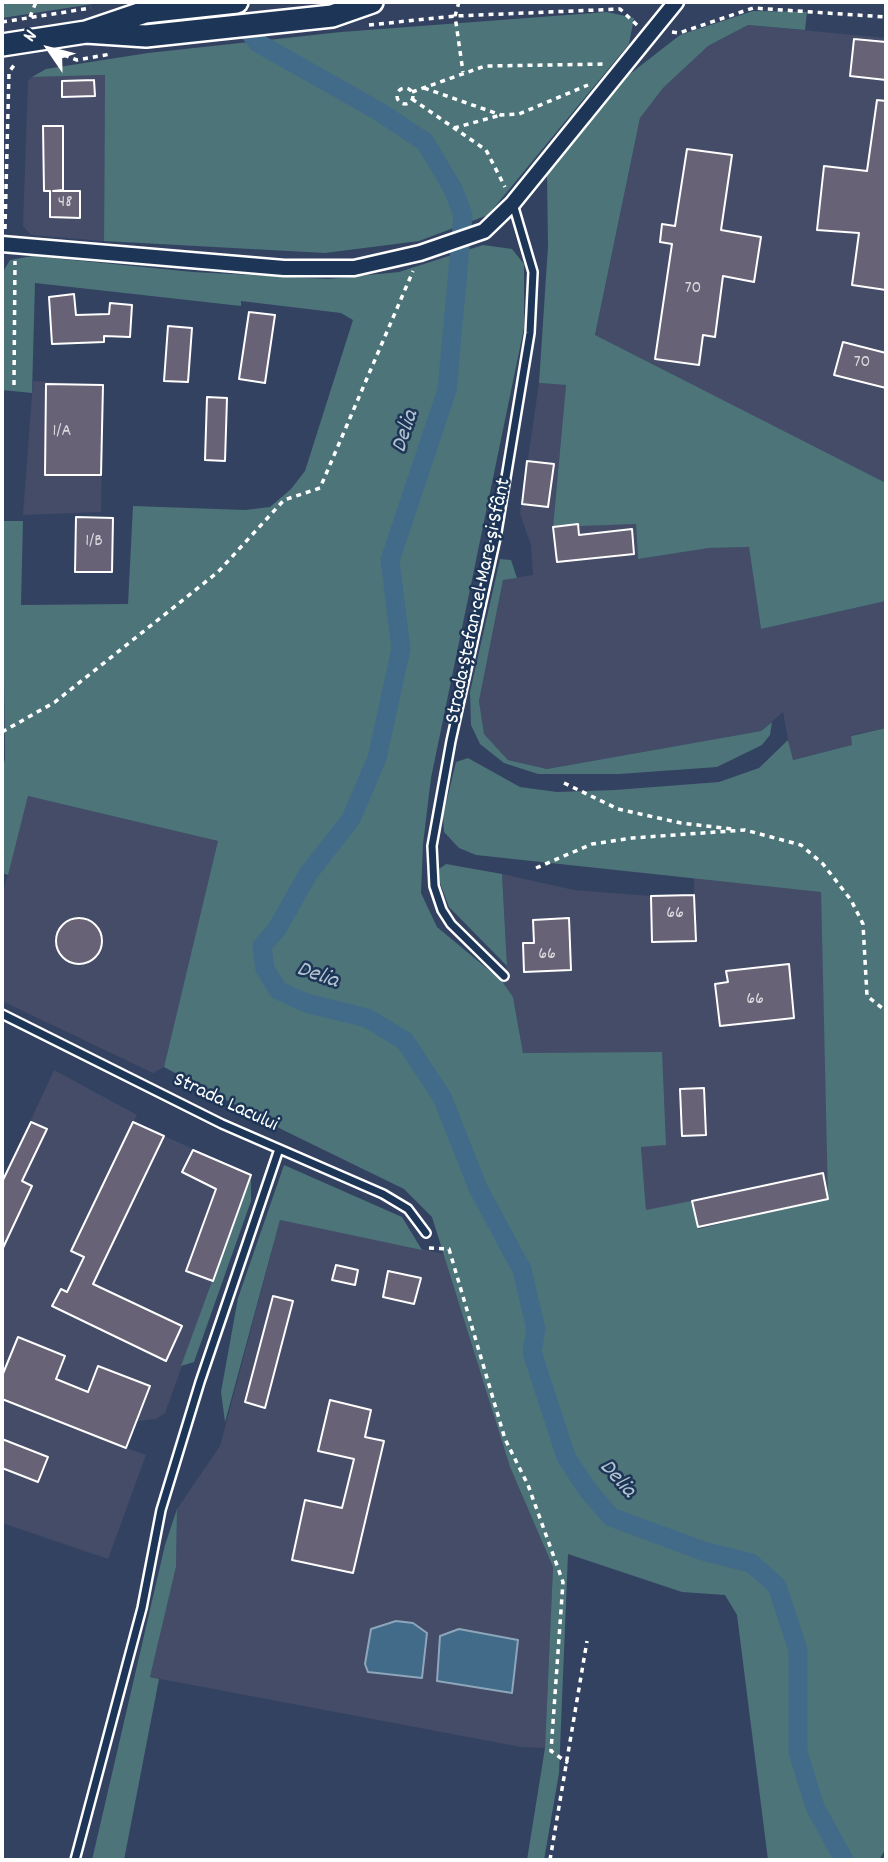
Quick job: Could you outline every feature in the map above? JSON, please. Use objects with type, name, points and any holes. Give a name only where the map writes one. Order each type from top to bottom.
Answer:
[{"type":"main road","points":[[2,45],[86,32],[145,12],[237,2]]},
{"type":"main road","points":[[86,32],[146,36],[332,16],[372,2]]},
{"type":"street","points":[[7,245],[284,268],[354,268],[420,253],[484,231],[513,203],[676,2]]},
{"type":"lane","name":"Strada Ștefan cel Mare și Sfânt","points":[[504,976],[451,924],[442,910],[434,886],[432,846],[451,741],[496,538],[530,334],[533,272],[513,203]]},
{"type":"lane","name":"Strada Lacului","points":[[2,1014],[279,1149],[383,1194],[408,1209],[426,1233]]},
{"type":"lane","points":[[75,1860],[142,1608],[160,1510],[279,1149]]},
{"type":"path","points":[[459,2],[455,16],[463,72]]},
{"type":"path","points":[[2,22],[103,6]]},
{"type":"path","points":[[365,26],[455,16]]},
{"type":"path","points":[[52,57],[64,55],[77,60],[123,52]]},
{"type":"path","points":[[14,385],[7,245],[9,72],[17,62]]},
{"type":"path","points":[[412,99],[401,104],[396,95],[405,88],[412,92],[485,66],[621,67]]},
{"type":"path","points":[[454,128],[501,115],[519,114],[621,67]]},
{"type":"path","points":[[424,88],[501,115]]},
{"type":"path","points":[[412,92],[412,99]]},
{"type":"path","points":[[412,99],[486,150],[513,203]]},
{"type":"path","points":[[2,732],[55,702],[218,572],[284,500],[320,488],[420,253]]},
{"type":"path","points":[[564,783],[618,809],[681,823],[745,830],[801,845],[823,863],[850,900],[863,924],[867,996],[886,1011]]},
{"type":"path","points":[[536,868],[592,844],[745,830]]},
{"type":"path","points":[[429,1248],[449,1249],[505,1439],[528,1485],[563,1581],[551,1751],[568,1763]]},
{"type":"path","points":[[550,1860],[587,1641]]},
{"type":"shaded area","points":[[748,25],[886,38],[886,483],[595,336],[640,118],[663,88],[708,46]]},
{"type":"shaded area","points":[[105,75],[104,241],[31,235],[23,226],[28,81],[32,77]]},
{"type":"shaded area","points":[[33,381],[103,385],[101,512],[23,515]]},
{"type":"shaded area","points":[[539,383],[566,385],[553,526],[636,524],[638,559],[709,548],[749,547],[761,629],[886,601],[886,728],[851,735],[853,745],[792,760],[783,712],[761,731],[547,769],[508,760],[484,734],[479,701],[503,580],[533,575],[531,545],[520,514]]},
{"type":"shaded area","points":[[28,796],[219,841],[164,1067],[153,1073],[2,1001],[2,896]]},
{"type":"shaded area","points":[[502,874],[574,890],[651,896],[694,894],[694,876],[821,891],[829,1198],[697,1229],[646,1210],[641,1147],[666,1144],[523,1053],[513,997],[502,981],[507,965]]},
{"type":"shaded area","points":[[54,1070],[137,1115],[133,1122],[251,1175],[165,1413],[156,1419],[137,1421],[126,1448],[146,1455],[108,1559],[2,1523],[2,1408],[6,1400],[2,1399],[2,1182]]},
{"type":"shaded area","points":[[280,1220],[445,1254],[510,1467],[553,1567],[545,1748],[521,1747],[150,1677],[176,1567],[177,1509],[220,1446]]},
{"type":"shaded area","points":[[396,1621],[413,1623],[427,1633],[422,1678],[368,1672],[365,1664],[371,1629]]},
{"type":"shaded area","points":[[459,1629],[518,1640],[512,1693],[437,1681],[440,1636]]},
{"type":"green space","points":[[2,2],[106,2],[2,18]]},
{"type":"green space","points":[[753,11],[807,12],[805,30],[748,25],[708,46],[663,88],[640,118],[595,335],[886,483],[886,601],[761,629],[749,547],[709,548],[638,559],[636,524],[553,527],[566,385],[539,383],[548,247],[547,174],[630,74],[680,35]]},
{"type":"green space","points":[[607,12],[634,18],[629,44],[488,215],[419,241],[325,253],[104,241],[105,75],[32,77],[46,69],[148,53],[341,32]]},
{"type":"green space","points":[[483,245],[512,249],[524,264],[524,328],[431,778],[423,844],[421,893],[437,927],[502,981],[513,997],[523,1053],[662,1052],[666,1145],[641,1147],[646,1210],[691,1201],[698,1229],[828,1198],[821,892],[476,855],[459,848],[444,832],[443,816],[456,762],[468,758],[520,787],[557,792],[719,782],[759,768],[788,740],[793,760],[852,745],[851,736],[886,728],[886,1848],[879,1860],[768,1860],[737,1615],[725,1595],[682,1592],[568,1554],[559,1773],[544,1860],[527,1860],[545,1748],[553,1567],[510,1467],[432,1217],[404,1189],[285,1131],[164,1067],[218,841],[28,796],[8,875],[2,873],[2,771],[5,759],[2,521],[23,521],[21,605],[128,604],[133,506],[245,510],[270,507],[291,489],[305,471],[353,320],[341,313],[241,301],[241,306],[35,283],[32,393],[2,390],[4,270],[10,260],[33,256],[193,272],[328,279],[399,272]]},
{"type":"green space","points":[[500,559],[511,560],[517,578],[503,580],[479,701],[484,734],[508,760],[547,769],[761,731],[772,722],[770,735],[762,745],[717,767],[619,774],[538,774],[504,763],[480,744],[471,725],[470,692]]},
{"type":"green space","points":[[446,864],[502,874],[507,966],[449,907],[440,883],[439,869]]},
{"type":"green space","points":[[284,1165],[402,1217],[422,1250],[280,1220],[225,1422],[221,1392],[238,1298]]},
{"type":"green space","points":[[251,1175],[251,1201],[194,1362],[181,1366]]},
{"type":"green space","points":[[177,1509],[176,1567],[150,1677],[159,1679],[124,1860],[92,1860],[165,1545]]},
{"type":"building","points":[[854,39],[886,42],[886,80],[850,76]]},
{"type":"building","points":[[94,80],[95,96],[62,97],[62,81]]},
{"type":"building","points":[[877,100],[886,101],[886,290],[852,285],[859,233],[817,230],[824,166],[867,171]]},
{"type":"building","points":[[43,126],[63,126],[63,190],[53,191],[80,191],[80,218],[50,217],[50,191],[44,191]]},
{"type":"building","points":[[687,149],[732,155],[721,230],[761,237],[754,282],[723,276],[715,337],[703,335],[699,365],[655,359],[672,244],[660,242],[662,224],[675,226]]},
{"type":"building","points":[[74,294],[76,315],[109,314],[110,303],[132,305],[130,337],[104,336],[104,342],[52,344],[49,297]]},
{"type":"building","points":[[249,312],[275,315],[265,383],[239,379]]},
{"type":"building","points":[[168,326],[192,328],[188,382],[164,381]]},
{"type":"building","points":[[843,342],[886,353],[886,388],[834,375]]},
{"type":"building","points":[[46,384],[103,385],[101,475],[45,475]]},
{"type":"building","points":[[207,397],[227,398],[225,461],[205,460]]},
{"type":"building","points":[[527,461],[554,464],[548,507],[522,504]]},
{"type":"building","points":[[76,517],[113,518],[112,572],[75,572]]},
{"type":"building","points":[[578,524],[579,535],[632,529],[634,554],[557,562],[553,527]]},
{"type":"building","points":[[694,895],[696,941],[652,942],[651,896]]},
{"type":"building","points":[[79,918],[95,925],[102,941],[95,957],[79,964],[63,957],[56,941],[63,925]]},
{"type":"building","points":[[569,918],[571,970],[524,972],[523,943],[534,943],[533,920]]},
{"type":"building","points":[[789,964],[794,1018],[720,1026],[715,984],[728,982],[726,971]]},
{"type":"building","points":[[704,1088],[706,1135],[682,1136],[680,1089]]},
{"type":"building","points":[[31,1122],[47,1129],[22,1181],[32,1186],[2,1250],[2,1182]]},
{"type":"building","points":[[133,1122],[164,1136],[93,1284],[182,1326],[166,1361],[52,1306],[61,1289],[67,1292],[84,1257],[71,1251]]},
{"type":"building","points":[[193,1150],[251,1175],[213,1281],[186,1271],[216,1189],[182,1172]]},
{"type":"building","points":[[823,1173],[828,1199],[698,1227],[692,1201]]},
{"type":"building","points":[[336,1265],[358,1270],[355,1285],[332,1280]]},
{"type":"building","points":[[388,1271],[421,1278],[414,1304],[383,1297]]},
{"type":"building","points":[[273,1296],[293,1301],[265,1408],[245,1402]]},
{"type":"building","points":[[18,1337],[65,1356],[56,1379],[88,1392],[98,1366],[150,1386],[126,1448],[2,1399],[2,1376]]},
{"type":"building","points":[[330,1400],[371,1410],[365,1437],[384,1441],[353,1573],[292,1560],[305,1500],[342,1508],[354,1459],[318,1451]]},
{"type":"building","points":[[2,1439],[48,1457],[38,1482],[2,1468]]},
{"type":"waterway","name":"Delia","points":[[226,2],[258,43],[380,112],[425,142],[453,189],[463,215],[447,390],[390,560],[401,649],[377,758],[351,819],[308,874],[277,929],[262,946],[265,969],[278,990],[306,1003],[367,1018],[405,1041],[442,1097],[478,1188],[522,1270],[536,1329],[532,1352],[566,1457],[587,1489],[611,1517],[703,1551],[751,1563],[777,1586],[798,1650],[798,1752],[815,1807],[844,1860]]}]
